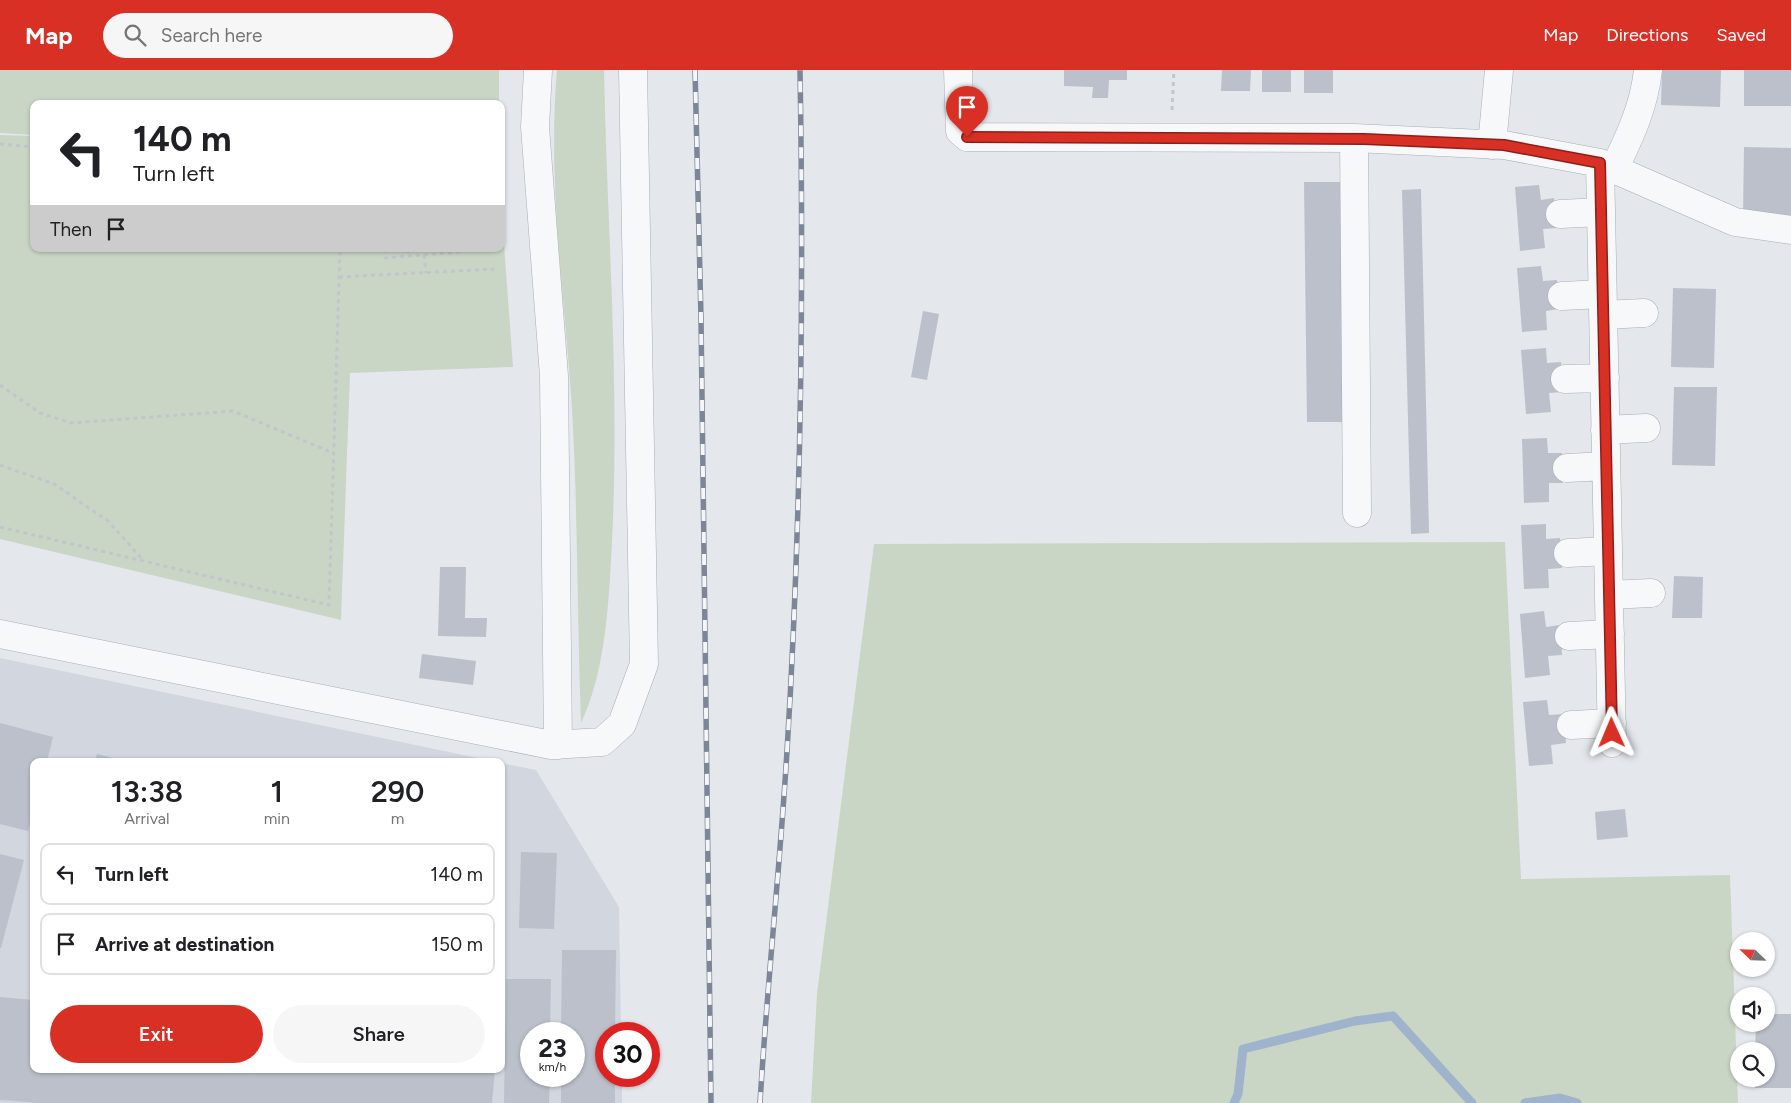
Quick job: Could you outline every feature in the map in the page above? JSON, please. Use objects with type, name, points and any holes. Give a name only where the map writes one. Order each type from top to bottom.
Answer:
[{"type":"street","points":[[538,70],[535,128],[554,376],[558,744]]},
{"type":"street","points":[[0,634],[551,745],[602,742],[622,724],[644,664],[633,70]]},
{"type":"street","points":[[958,70],[960,131],[967,137],[1354,138],[1492,145],[1607,166],[1734,222],[1791,230]]},
{"type":"street","points":[[1492,145],[1499,70]]},
{"type":"street","points":[[1571,725],[1612,733],[1601,212],[1607,166],[1637,122],[1646,90],[1648,70]]},
{"type":"street","points":[[1354,138],[1357,513]]},
{"type":"street","points":[[1560,214],[1601,212]]},
{"type":"street","points":[[1562,296],[1644,313]]},
{"type":"street","points":[[1565,380],[1605,378]]},
{"type":"street","points":[[1605,430],[1646,428]]},
{"type":"street","points":[[1567,468],[1606,466]]},
{"type":"street","points":[[1568,553],[1608,551]]},
{"type":"street","points":[[1609,595],[1651,593]]},
{"type":"street","points":[[1569,636],[1610,634]]},
{"type":"path","points":[[1170,138],[1174,70]]},
{"type":"path","points":[[0,144],[30,147]]},
{"type":"path","points":[[0,527],[328,605],[340,252]]},
{"type":"path","points":[[385,252],[385,258],[460,252]]},
{"type":"path","points":[[408,252],[409,256]]},
{"type":"path","points":[[424,255],[426,273]]},
{"type":"path","points":[[340,278],[494,269]]},
{"type":"path","points":[[0,385],[40,413],[71,423],[233,411],[333,453]]},
{"type":"path","points":[[0,465],[54,484],[108,522],[144,561]]},
{"type":"shaded area","points":[[0,658],[478,758],[30,758],[30,1073],[505,1073],[505,764],[536,770],[619,907],[621,1022],[595,1022],[595,1087],[622,1087],[622,1103],[0,1103]]},
{"type":"green space","points":[[0,70],[499,70],[499,100],[30,100],[30,135],[0,133]]},
{"type":"green space","points":[[557,70],[604,70],[615,424],[612,542],[605,634],[601,658],[596,681],[581,723],[574,448],[558,240],[554,155],[554,112]]},
{"type":"green space","points":[[0,135],[30,136],[30,252],[505,252],[513,367],[350,373],[341,620],[0,539]]},
{"type":"green space","points":[[1505,542],[1521,879],[1730,875],[1732,932],[1730,932],[1730,978],[1734,978],[1734,987],[1730,987],[1730,1032],[1736,1032],[1736,1042],[1730,1042],[1730,1087],[1737,1087],[1738,1103],[811,1103],[817,994],[874,544]]},
{"type":"building","points":[[1064,70],[1127,70],[1127,80],[1109,80],[1108,98],[1092,98],[1093,87],[1064,86]]},
{"type":"building","points":[[1222,70],[1251,70],[1250,91],[1221,91]]},
{"type":"building","points":[[1262,70],[1291,70],[1291,92],[1262,92]]},
{"type":"building","points":[[1304,70],[1333,70],[1333,93],[1304,93]]},
{"type":"building","points":[[1662,70],[1721,70],[1720,107],[1661,105]]},
{"type":"building","points":[[1744,70],[1791,70],[1791,106],[1744,106]]},
{"type":"building","points":[[1744,147],[1791,148],[1791,217],[1743,217]]},
{"type":"building","points":[[1304,182],[1341,182],[1343,422],[1307,422]]},
{"type":"building","points":[[1539,185],[1541,200],[1554,198],[1557,228],[1543,229],[1545,248],[1520,251],[1515,187]]},
{"type":"building","points":[[1421,189],[1429,533],[1411,534],[1402,190]]},
{"type":"building","points":[[1541,266],[1543,281],[1557,280],[1559,309],[1546,311],[1547,330],[1522,332],[1517,268]]},
{"type":"building","points":[[1673,288],[1716,289],[1714,368],[1671,367]]},
{"type":"building","points":[[923,311],[939,314],[927,380],[911,377]]},
{"type":"building","points":[[1546,348],[1547,363],[1561,362],[1563,392],[1549,393],[1551,412],[1526,414],[1521,350]]},
{"type":"building","points":[[1674,387],[1717,387],[1715,466],[1672,465]]},
{"type":"building","points":[[1547,438],[1548,453],[1562,453],[1563,483],[1549,483],[1549,502],[1524,503],[1522,439]]},
{"type":"building","points":[[1546,524],[1546,539],[1560,538],[1562,568],[1548,569],[1549,588],[1524,589],[1521,525]]},
{"type":"building","points":[[440,567],[466,567],[465,618],[487,618],[486,637],[438,636]]},
{"type":"building","points":[[1674,576],[1703,577],[1702,618],[1672,618]]},
{"type":"building","points":[[1544,611],[1546,627],[1560,625],[1562,655],[1548,656],[1550,675],[1525,678],[1520,614]]},
{"type":"building","points":[[422,654],[476,661],[473,685],[419,678]]},
{"type":"building","points":[[1547,700],[1549,715],[1563,714],[1566,743],[1551,745],[1553,764],[1529,766],[1523,702]]},
{"type":"building","points":[[0,723],[53,737],[48,758],[30,758],[30,824],[28,831],[0,824]]},
{"type":"building","points":[[97,754],[113,758],[96,758]]},
{"type":"building","points":[[1625,809],[1628,837],[1597,840],[1595,812]]},
{"type":"building","points":[[521,852],[557,853],[554,929],[519,928]]},
{"type":"building","points":[[0,854],[24,860],[1,948],[0,948]]},
{"type":"building","points":[[562,950],[616,950],[615,1022],[595,1022],[595,1087],[615,1087],[615,1103],[561,1103],[561,1087],[585,1087],[585,1022],[561,1022]]},
{"type":"building","points":[[506,979],[551,979],[550,1022],[520,1022],[520,1087],[550,1087],[549,1103],[504,1103]]},
{"type":"building","points":[[0,997],[30,1000],[30,1073],[495,1073],[492,1103],[39,1103],[0,1100]]},
{"type":"building","points":[[1775,1014],[1791,1014],[1791,1088],[1755,1088],[1775,1087],[1775,1042],[1755,1042],[1756,1032],[1775,1032]]},
{"type":"waterway","points":[[1234,1103],[1238,1094],[1243,1049],[1355,1021],[1393,1016],[1472,1103]]},
{"type":"waterway","points":[[1525,1103],[1560,1098],[1577,1103]]},
{"type":"railway","points":[[695,70],[701,318],[711,1103]]},
{"type":"railway","points":[[760,1103],[784,795],[796,581],[802,240],[800,70]]},
{"type":"route","points":[[967,137],[1364,139],[1504,145],[1600,163],[1612,733]]}]
